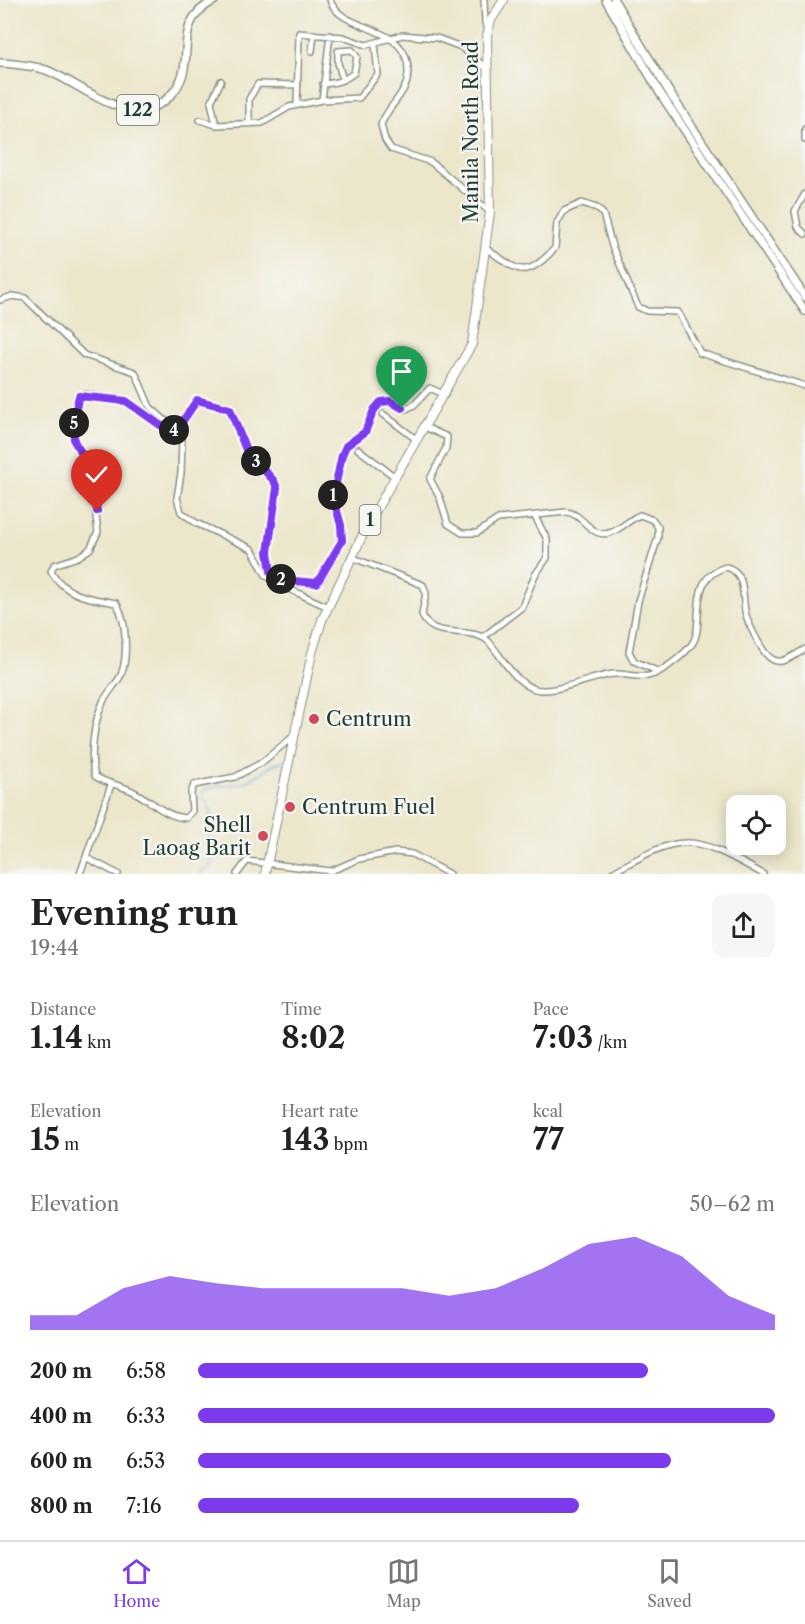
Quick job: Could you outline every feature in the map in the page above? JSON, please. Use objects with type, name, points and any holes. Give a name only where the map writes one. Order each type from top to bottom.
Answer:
[{"type":"highway","name":"Manila North Road","points":[[444,395],[472,344],[490,212],[488,28],[504,0]]},
{"type":"highway","name":"1","points":[[266,874],[314,646],[328,607],[351,557],[444,395]]},
{"type":"main road","name":"122","points":[[0,63],[46,70],[116,106],[130,110],[153,107],[165,101],[181,81],[186,65],[187,30],[192,17],[215,0]]},
{"type":"main road","points":[[606,0],[660,93],[805,311]]},
{"type":"main road","points":[[614,0],[670,95],[805,297]]},
{"type":"street","points":[[330,0],[339,14],[390,38],[402,53],[407,80],[383,119],[382,130],[385,140],[397,152],[431,162],[490,212]]},
{"type":"street","points":[[484,0],[485,23],[488,28]]},
{"type":"street","points":[[297,105],[298,33],[330,35],[364,45],[408,35],[450,41],[467,50],[487,69]]},
{"type":"street","points":[[312,51],[314,34]]},
{"type":"street","points":[[322,100],[330,35]]},
{"type":"street","points":[[200,120],[216,125],[266,122],[285,109],[297,105],[322,100],[354,99],[362,96],[378,74],[375,44]]},
{"type":"street","points":[[323,84],[343,80],[355,70],[357,55],[352,50],[338,51],[338,63],[343,80]]},
{"type":"street","points":[[216,125],[211,102],[221,81]]},
{"type":"street","points":[[249,124],[249,99],[258,84],[298,84]]},
{"type":"street","points":[[805,129],[805,140]]},
{"type":"street","points":[[805,194],[795,211],[798,227],[805,234]]},
{"type":"street","points":[[485,248],[516,269],[531,268],[556,246],[557,223],[564,211],[577,204],[592,205],[603,214],[612,246],[638,307],[647,311],[678,312],[700,353],[805,386]]},
{"type":"street","points":[[0,300],[13,296],[25,298],[84,356],[135,372],[150,407],[176,430],[182,443],[177,503],[181,512],[196,523],[252,549],[266,575],[276,583],[328,607]]},
{"type":"street","points":[[176,430],[197,400],[230,409],[246,450],[274,481],[277,488],[268,552],[271,572],[282,580],[314,583],[321,579],[342,541],[341,525],[333,497],[346,446],[365,432],[374,410],[381,402],[390,401],[406,409],[414,405],[430,388],[444,395]]},
{"type":"street","points":[[176,430],[160,425],[126,401],[84,394],[77,398],[74,441],[90,467],[98,532],[90,549],[78,557],[54,565],[51,571],[69,591],[84,598],[116,603],[121,612],[123,666],[119,678],[101,706],[93,759],[94,776],[111,785],[129,789],[167,813],[186,818],[192,811],[191,793],[194,785],[235,777],[261,764],[295,735]]},
{"type":"street","points":[[383,414],[417,440]]},
{"type":"street","points":[[424,427],[447,437],[446,448],[430,479],[450,528],[471,534],[498,519],[574,513],[590,528],[607,534],[640,515],[653,520],[658,527],[658,537],[638,601],[629,652],[634,661],[659,671]]},
{"type":"street","points":[[358,449],[395,477]]},
{"type":"street","points":[[483,637],[522,607],[535,575],[546,558],[548,543],[535,517]]},
{"type":"street","points":[[351,557],[425,586],[422,614],[433,626],[448,632],[465,631],[483,637],[526,685],[539,690],[608,675],[646,676],[659,671],[684,653],[694,642],[697,631],[696,609],[702,590],[717,571],[726,567],[734,570],[740,578],[746,616],[768,658],[776,662],[784,661],[805,649]]},
{"type":"street","points":[[80,874],[111,785]]},
{"type":"street","points":[[610,874],[648,851],[683,842],[705,845],[763,874]]},
{"type":"street","points":[[237,874],[246,861],[331,871],[368,857],[396,852],[412,854],[449,874]]},
{"type":"street","points":[[87,858],[118,874]]},
{"type":"waterway","points":[[198,874],[212,865],[209,841],[211,814],[201,796],[207,788],[245,783],[287,759]]},
{"type":"place","name":"Centrum","points":[[314,719]]},
{"type":"place","name":"Centrum Fuel","points":[[290,807]]},
{"type":"place","name":"Shell Laoag Barit","points":[[263,836]]},
{"type":"route","points":[[97,511],[90,467],[74,441],[74,417],[76,400],[79,396],[84,394],[126,401],[160,425],[173,430],[178,428],[197,400],[226,406],[234,415],[248,452],[276,483],[278,495],[268,552],[271,572],[282,580],[317,583],[342,541],[341,525],[333,497],[344,450],[350,442],[365,432],[374,410],[381,402],[390,401],[402,408]]}]
